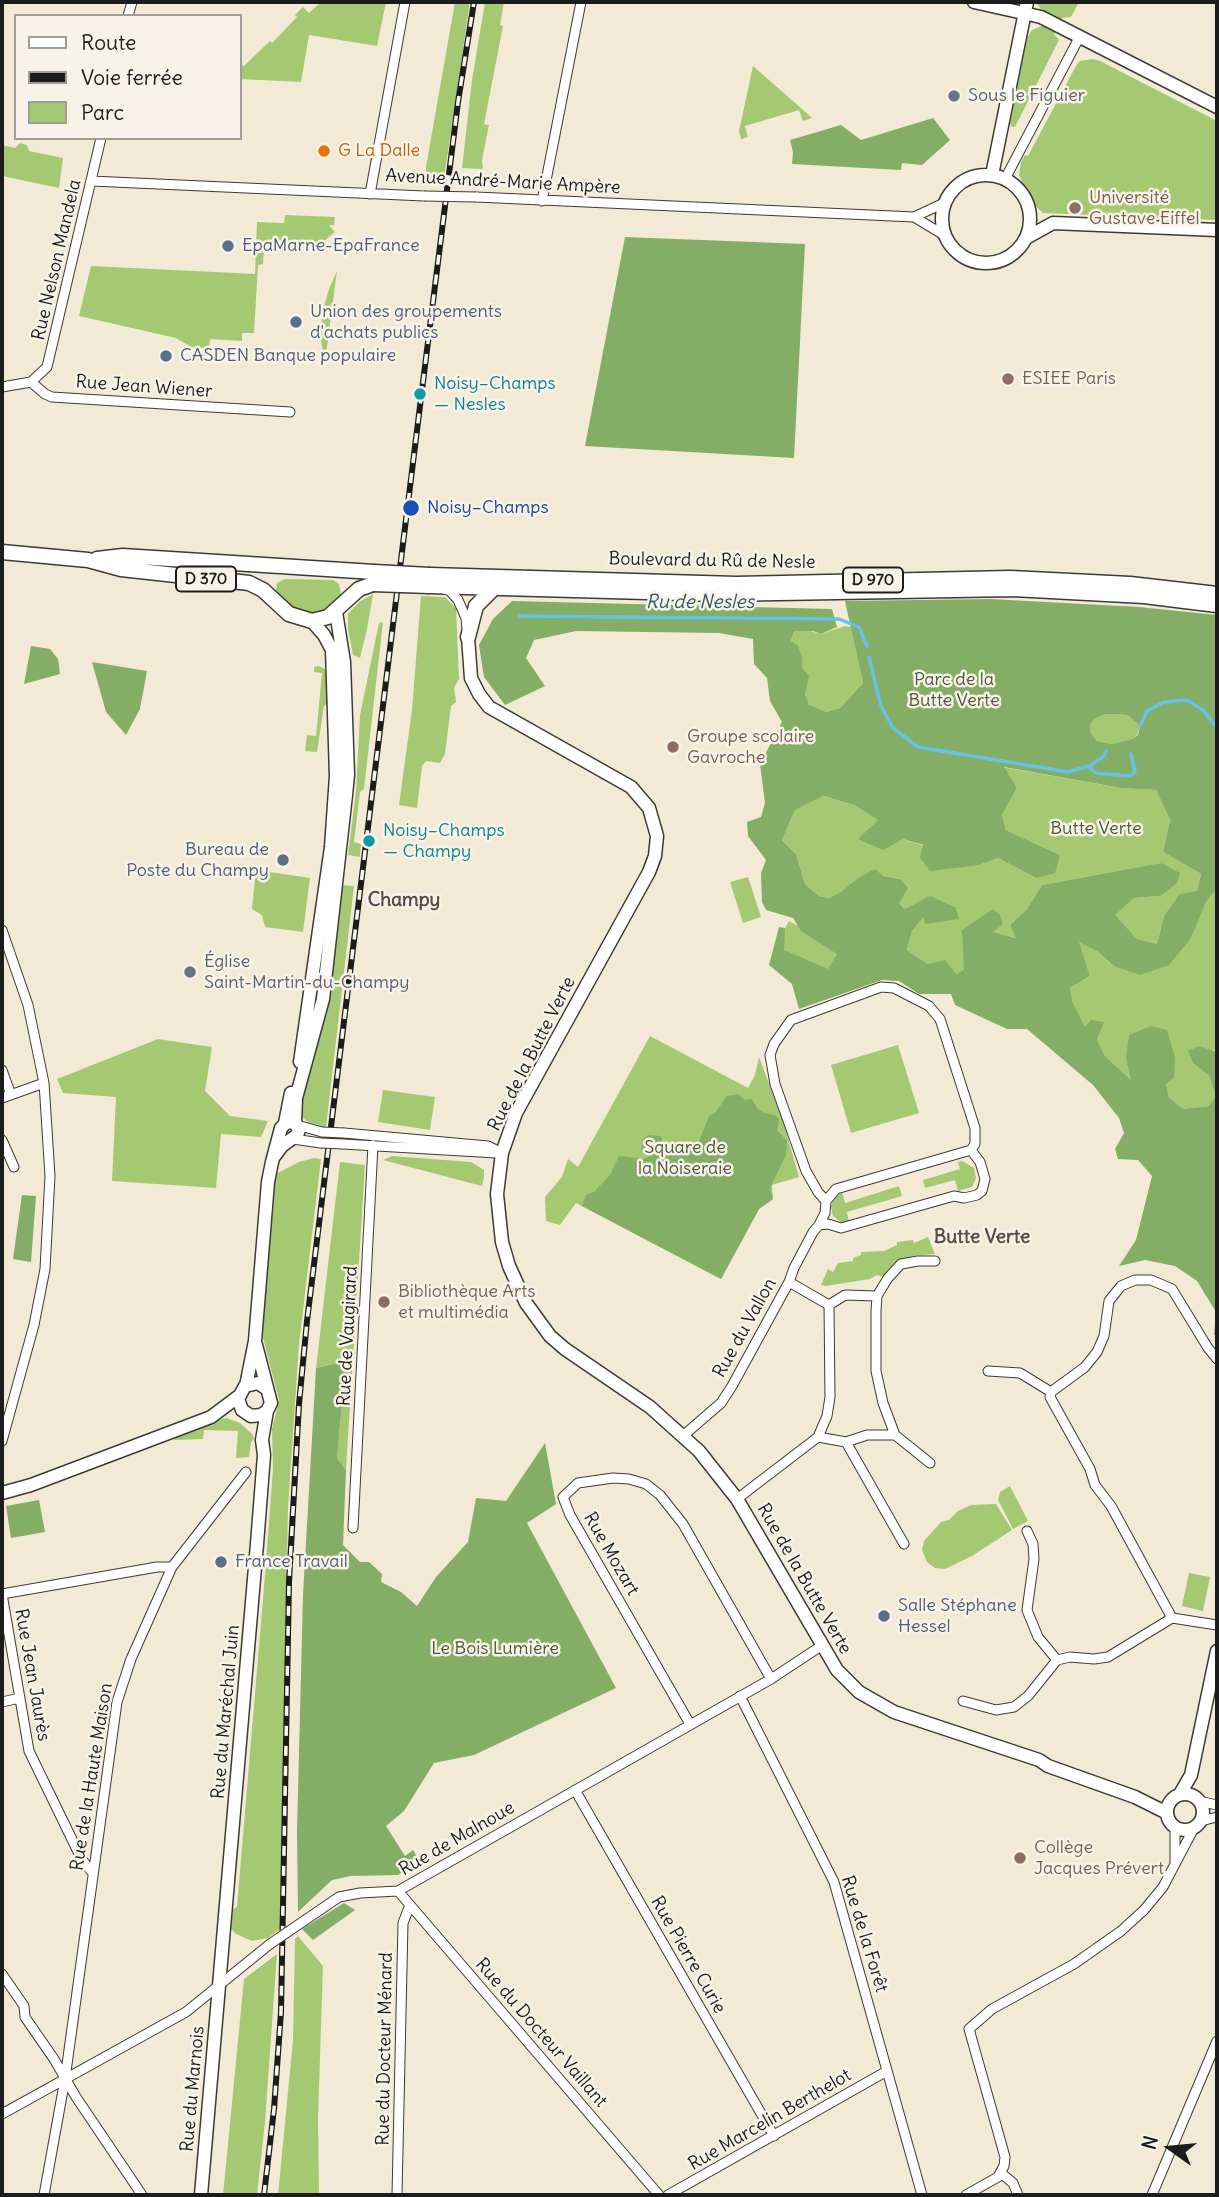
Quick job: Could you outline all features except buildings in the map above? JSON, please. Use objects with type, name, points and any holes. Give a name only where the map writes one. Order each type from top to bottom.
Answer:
[{"type":"main road","name":"D 370","points":[[2,552],[88,560],[121,569],[249,583],[258,586],[289,614],[312,621]]},
{"type":"main road","name":"D 370","points":[[88,560],[123,556],[293,567]]},
{"type":"main road","points":[[273,599],[273,580],[293,567],[373,578]]},
{"type":"main road","points":[[325,570],[346,582],[346,591],[336,612]]},
{"type":"main road","points":[[312,621],[324,619],[336,612],[373,578]]},
{"type":"main road","name":"D 970","points":[[373,578],[433,582]]},
{"type":"main road","name":"Boulevard du Rû de Nesle","points":[[433,582],[736,584],[1011,578],[1130,584],[1217,594]]},
{"type":"main road","points":[[433,582],[494,588],[719,594],[1013,589],[1143,596],[1217,605]]},
{"type":"main road","points":[[468,637],[476,606],[494,588]]},
{"type":"street","points":[[370,194],[405,2]]},
{"type":"street","points":[[542,201],[581,2]]},
{"type":"street","points":[[974,2],[1026,7],[1217,107]]},
{"type":"street","points":[[999,177],[1026,7]]},
{"type":"street","points":[[999,177],[1080,36]]},
{"type":"street","name":"Rue Nelson Mandela","points":[[31,382],[47,367],[52,354],[101,140]]},
{"type":"street","points":[[1028,205],[1029,228],[1026,239],[1017,251],[1005,259],[991,264],[976,263],[951,248],[944,235],[941,224],[944,202],[952,190],[977,175],[999,177],[1023,195],[1034,212],[1053,223],[1217,230]]},
{"type":"street","name":"Avenue André-Marie Ampère","points":[[91,181],[914,217],[944,235]]},
{"type":"street","name":"Avenue André-Marie Ampère","points":[[914,217],[944,202]]},
{"type":"street","points":[[1026,239],[1053,223]]},
{"type":"street","points":[[2,387],[31,382]]},
{"type":"street","name":"Rue Jean Wiener","points":[[31,382],[52,397],[290,412]]},
{"type":"street","name":"Rue de la Butte Verte","points":[[433,582],[450,591],[458,600],[466,618],[471,678],[489,707],[631,787],[649,808],[657,836],[655,857],[649,872],[510,1127],[502,1153],[498,1208],[502,1242],[526,1303],[540,1324],[565,1349],[650,1407],[684,1434],[727,1483],[821,1646],[837,1670],[859,1692],[894,1712],[937,1727],[946,1733],[1135,1797],[1172,1803]]},
{"type":"street","points":[[262,1440],[239,1403],[255,1341],[266,1200],[274,1158],[290,1130],[323,999],[346,795],[344,662],[336,612]]},
{"type":"street","points":[[290,1130],[331,847],[336,776],[332,650],[312,621]]},
{"type":"street","points":[[2,930],[28,1006],[44,1083],[50,1176],[45,1269],[30,1339],[2,1441]]},
{"type":"street","points":[[881,987],[894,988],[929,1006],[940,1019],[975,1128],[977,1138],[971,1150],[836,1189],[826,1201],[806,1171],[775,1084],[770,1055],[779,1035],[791,1020],[881,987]]},
{"type":"street","points":[[2,1070],[6,1097],[44,1083]]},
{"type":"street","points":[[488,1146],[503,1140],[510,1127]]},
{"type":"street","points":[[290,1130],[488,1146],[502,1153]]},
{"type":"street","points":[[290,1130],[321,1143],[502,1153]]},
{"type":"street","points":[[2,1140],[14,1167]]},
{"type":"street","name":"Rue de Vaugirard","points":[[353,1528],[373,1145]]},
{"type":"street","points":[[819,1225],[828,1224],[841,1228],[954,1196],[964,1198],[977,1195],[984,1186],[985,1179],[980,1162],[971,1150]]},
{"type":"street","points":[[470,1152],[488,1156],[494,1162],[499,1178]]},
{"type":"street","name":"Rue du Vallon","points":[[684,1434],[721,1403],[819,1225],[825,1213],[826,1201]]},
{"type":"street","points":[[930,1463],[895,1435],[883,1403],[876,1371],[877,1296],[901,1264],[935,1261]]},
{"type":"street","points":[[1172,1618],[1111,1506],[1095,1485],[1090,1469],[1050,1397],[1051,1392],[1085,1367],[1097,1352],[1104,1336],[1109,1301],[1121,1286],[1135,1280],[1151,1280],[1172,1289],[1217,1359]]},
{"type":"street","points":[[789,1282],[829,1305]]},
{"type":"street","points":[[829,1305],[845,1295],[877,1296]]},
{"type":"street","points":[[737,1499],[818,1437],[827,1416],[830,1397],[829,1305]]},
{"type":"street","points":[[2,1493],[32,1485],[211,1417],[245,1413],[256,1416],[267,1411],[271,1400],[255,1341]]},
{"type":"street","points":[[988,1371],[1020,1373],[1051,1392]]},
{"type":"street","points":[[211,1417],[242,1391],[258,1383],[267,1389]]},
{"type":"street","name":"Rue du Maréchal Juin","points":[[220,1986],[264,1455],[262,1440],[267,1411]]},
{"type":"street","points":[[818,1437],[846,1442],[867,1435],[895,1435]]},
{"type":"street","points":[[846,1442],[904,1544]]},
{"type":"street","name":"Rue de la Haute Maison","points":[[44,2195],[65,2079],[117,1702],[131,1659],[172,1567],[246,1472]]},
{"type":"street","name":"Rue Mozart","points":[[690,1724],[570,1515],[563,1497],[578,1483],[614,1478],[629,1479],[646,1484],[660,1495],[682,1524],[771,1679]]},
{"type":"street","points":[[1027,1531],[1033,1544],[1034,1559],[1027,1610],[1038,1637],[1057,1660]]},
{"type":"street","points":[[2,1594],[157,1567],[172,1567]]},
{"type":"street","name":"Rue Jean Jaurès","points":[[2,1594],[33,1760],[82,1860],[92,1872]]},
{"type":"street","points":[[963,1701],[996,1710],[1014,1707],[1028,1696],[1057,1660],[1070,1657],[1094,1660],[1108,1657],[1172,1618],[1217,1625]]},
{"type":"street","name":"Rue de Malnoue","points":[[2,2114],[186,2012],[270,1944],[339,1897],[398,1891],[771,1679],[821,1646]]},
{"type":"street","points":[[1175,1865],[1175,1828],[1168,1819],[1172,1803],[1191,1775],[1217,1651]]},
{"type":"street","name":"Rue de la Forêt","points":[[740,1696],[834,1882],[922,2195]]},
{"type":"street","points":[[2,1702],[20,1698]]},
{"type":"street","points":[[966,2195],[998,2177],[1005,2157],[969,2029],[992,2009],[1074,1964],[1121,1931],[1144,1910],[1160,1890],[1203,1812],[1191,1775]]},
{"type":"street","name":"Rue Pierre Curie","points":[[575,1790],[774,2136]]},
{"type":"street","points":[[1172,1803],[1197,1799],[1217,1805]]},
{"type":"street","points":[[1175,1828],[1185,1830],[1217,1817]]},
{"type":"street","name":"Rue du Docteur Vaillant","points":[[398,1891],[659,2195]]},
{"type":"street","name":"Rue du Docteur Ménard","points":[[397,2195],[403,1923],[410,1905]]},
{"type":"street","points":[[2,1973],[24,2006],[25,2017],[142,2195]]},
{"type":"street","name":"Rue du Marnois","points":[[201,2195],[220,1986]]},
{"type":"street","points":[[1152,2195],[1217,2041]]},
{"type":"street","name":"Rue Marcelin Berthelot","points":[[668,2195],[887,2071]]},
{"type":"street","points":[[1001,2173],[1013,2183],[1018,2195]]},
{"type":"green space","points":[[321,2],[386,2],[377,46],[309,35],[301,82],[242,79],[242,65],[270,41],[272,43],[303,7],[309,13]]},
{"type":"green space","points":[[455,2],[470,2],[444,178],[426,177],[426,167]]},
{"type":"green space","points":[[485,2],[504,2],[500,25],[503,26],[484,124],[489,125],[482,160],[483,169],[462,168],[472,80]]},
{"type":"green space","points":[[1036,2],[1079,2],[1071,17],[1061,20],[1041,9]]},
{"type":"green space","points":[[1044,25],[1056,31],[1054,34],[1059,40],[1015,127],[1012,127],[1010,124],[1027,38],[1032,30]]},
{"type":"green space","points":[[1093,59],[1217,121],[1217,220],[1043,213],[1031,202],[1019,175],[1021,162],[1025,155],[1028,156],[1077,64]]},
{"type":"green space","points":[[753,66],[812,118],[803,121],[799,110],[745,126],[748,137],[741,139],[739,131]]},
{"type":"green space","points":[[933,118],[950,140],[922,165],[902,163],[901,170],[792,164],[790,140],[841,125],[861,140]]},
{"type":"green space","points":[[20,143],[27,145],[29,151],[63,158],[59,188],[2,176],[2,145],[15,148]]},
{"type":"green space","points":[[285,215],[335,217],[334,225],[329,225],[335,232],[319,245],[264,244],[263,264],[258,265],[254,333],[242,333],[242,341],[210,339],[209,348],[191,347],[176,338],[79,316],[91,266],[255,274],[257,222],[284,223]]},
{"type":"green space","points":[[625,237],[805,244],[794,458],[585,446]]},
{"type":"green space","points":[[337,271],[325,362],[321,341],[322,314]]},
{"type":"green space","points":[[285,579],[333,580],[339,584],[341,594],[332,608],[314,615],[300,613],[276,592],[277,583]]},
{"type":"green space","points":[[373,594],[360,658],[353,655],[348,614],[359,602]]},
{"type":"green space","points":[[421,596],[445,597],[456,608],[459,679],[454,688],[456,702],[451,706],[445,754],[440,763],[426,761],[422,766],[417,808],[399,805],[412,710]]},
{"type":"green space","name":"Parc de la Butte Verte","points":[[990,599],[1139,607],[1217,615],[1217,888],[1206,902],[1191,938],[1169,965],[1140,975],[1114,966],[1098,952],[1079,942],[1090,976],[1070,988],[1073,1003],[1085,1027],[1091,1020],[1104,1022],[1097,1039],[1105,1056],[1131,1080],[1126,1058],[1129,1035],[1151,1026],[1167,1030],[1175,1057],[1174,1078],[1166,1084],[1169,1098],[1183,1109],[1209,1106],[1216,1096],[1209,1076],[1193,1063],[1188,1051],[1199,1046],[1217,1052],[1217,1335],[1214,1335],[1216,1312],[1197,1281],[1175,1266],[1145,1260],[1119,1266],[1136,1240],[1152,1176],[1138,1160],[1118,1159],[1115,1149],[1124,1133],[1119,1118],[1093,1085],[1027,1029],[1007,1029],[955,1005],[951,994],[919,994],[899,981],[882,980],[799,1009],[792,984],[769,965],[779,927],[785,928],[784,950],[828,969],[837,954],[801,931],[793,918],[766,910],[762,902],[761,873],[766,860],[748,836],[747,822],[761,817],[765,803],[760,764],[782,722],[770,701],[767,678],[754,664],[753,639],[719,633],[576,631],[534,640],[526,658],[545,686],[505,705],[484,677],[479,645],[493,619],[512,601],[832,609],[837,627],[821,634],[794,631],[791,641],[798,646],[802,668],[809,676],[805,694],[809,705],[826,712],[840,708],[863,683],[845,601]],"holes":[[[1106,714],[1128,715],[1140,726],[1138,735],[1111,744],[1097,741],[1090,726],[1094,719]],[[1004,767],[1121,788],[1156,790],[1170,820],[1163,852],[1201,874],[1197,891],[1180,894],[1164,916],[1157,944],[1137,939],[1115,915],[1134,898],[1160,896],[1177,883],[1180,873],[1161,863],[1042,885],[1027,909],[1010,925],[1016,938],[993,932],[1003,924],[1000,915],[993,909],[962,930],[964,970],[956,974],[945,960],[928,964],[907,950],[912,931],[924,917],[925,924],[959,919],[956,908],[930,896],[905,909],[899,903],[908,888],[900,879],[883,876],[875,869],[829,898],[819,896],[805,884],[796,854],[782,840],[795,810],[823,796],[854,805],[878,820],[858,839],[883,850],[903,839],[923,845],[920,858],[930,871],[979,865],[998,858],[1036,878],[1055,873],[1060,855],[1006,830],[1002,815],[1017,788]]]},
{"type":"green space","points":[[383,622],[364,789],[360,792],[354,842],[361,844],[360,857],[348,855],[356,791],[360,715],[379,623]]},
{"type":"green space","points":[[845,626],[851,627],[863,683],[840,708],[826,712],[814,709],[809,705],[805,694],[807,683],[802,657],[791,641],[794,631],[799,628],[821,634]]},
{"type":"green space","points":[[31,646],[50,649],[58,659],[60,674],[24,684]]},
{"type":"green space","points":[[92,662],[147,671],[140,709],[126,735],[106,712]]},
{"type":"green space","points":[[319,666],[328,671],[329,702],[324,706],[317,752],[305,751],[307,735],[316,736],[322,673],[314,672],[314,667]]},
{"type":"green space","points":[[1106,714],[1128,715],[1140,726],[1137,735],[1132,739],[1111,744],[1097,741],[1090,726],[1094,719]]},
{"type":"green space","name":"Butte Verte","points":[[1002,767],[1121,788],[1156,790],[1170,820],[1163,852],[1201,874],[1197,891],[1164,916],[1157,944],[1137,939],[1114,915],[1134,898],[1160,896],[1162,863],[1042,885],[1027,909],[1010,925],[1017,938],[992,932],[1000,915],[964,971],[956,974],[928,964],[907,950],[912,931],[925,916],[947,922],[905,909],[899,903],[900,879],[883,876],[858,878],[842,892],[829,898],[819,896],[805,884],[796,854],[782,840],[795,810],[822,796],[854,805],[878,820],[859,839],[903,839],[979,865],[998,858],[1036,878],[1060,855],[1006,830],[1002,815],[1017,788]]},
{"type":"green space","points":[[256,870],[310,878],[303,932],[265,927],[262,915],[252,909]]},
{"type":"green space","points":[[748,877],[761,917],[743,923],[730,882]]},
{"type":"green space","points":[[340,885],[354,886],[326,1127],[308,1122],[301,1116],[303,1095],[325,1017]]},
{"type":"green space","points":[[1217,888],[1217,1052],[1214,1050],[1193,1063],[1209,1076],[1216,1096],[1210,1106],[1183,1109],[1169,1099],[1166,1084],[1132,1081],[1105,1056],[1097,1039],[1085,1028],[1073,1003],[1070,988],[1090,976],[1078,941],[1098,952],[1114,966],[1191,938],[1206,901]]},
{"type":"green space","points":[[789,921],[849,954],[833,983],[773,950]]},
{"type":"green space","name":"Square de la Noiseraie","points":[[650,1036],[748,1088],[755,1075],[759,1057],[783,1121],[799,1177],[772,1185],[773,1199],[759,1209],[721,1279],[576,1203],[560,1225],[546,1221],[545,1197],[562,1177],[568,1159],[578,1167]]},
{"type":"green space","points":[[158,1039],[212,1047],[205,1091],[230,1116],[268,1121],[261,1137],[221,1134],[216,1188],[112,1181],[116,1097],[63,1093],[57,1079]]},
{"type":"green space","points":[[898,1045],[919,1113],[851,1133],[831,1065]]},
{"type":"green space","points":[[383,1090],[435,1097],[430,1130],[378,1122]]},
{"type":"green space","points":[[738,1094],[745,1100],[752,1099],[757,1108],[779,1119],[777,1130],[787,1141],[786,1155],[770,1188],[773,1199],[759,1209],[721,1279],[582,1206],[586,1195],[594,1192],[610,1175],[619,1156],[643,1159],[650,1157],[641,1150],[644,1138],[649,1135],[661,1136],[664,1150],[686,1147],[695,1150],[701,1146],[699,1141],[709,1116],[715,1113],[727,1096]]},
{"type":"green space","points":[[392,1156],[471,1162],[484,1170],[482,1186],[383,1160]]},
{"type":"green space","points":[[321,1159],[299,1344],[288,1508],[280,1929],[268,1938],[252,1941],[236,1934],[231,1929],[231,1923],[233,1909],[237,1907],[273,1469],[272,1429],[279,1400],[262,1334],[272,1191],[276,1174],[299,1162]]},
{"type":"green space","points":[[962,1161],[974,1168],[976,1178],[972,1187],[958,1191],[955,1180],[925,1188],[923,1180],[960,1169],[958,1162]]},
{"type":"green space","points":[[340,1162],[365,1165],[346,1470],[337,1458],[346,1361],[316,1368]]},
{"type":"green space","points":[[899,1186],[902,1196],[847,1212],[849,1222],[842,1223],[833,1216],[833,1200],[842,1192],[845,1203]]},
{"type":"green space","points":[[22,1195],[36,1196],[31,1262],[13,1259]]},
{"type":"green space","points":[[928,1237],[935,1254],[913,1256],[900,1262],[883,1277],[877,1275],[870,1279],[821,1285],[828,1269],[833,1272],[838,1263],[853,1261],[861,1252],[884,1251],[897,1245],[897,1242],[913,1240],[914,1243]]},
{"type":"green space","name":"Le Bois Lumière","points":[[346,1361],[337,1458],[346,1470],[343,1545],[360,1562],[369,1562],[382,1574],[381,1582],[401,1592],[417,1606],[436,1577],[468,1542],[476,1498],[506,1501],[545,1443],[556,1504],[527,1523],[616,1688],[474,1755],[434,1763],[404,1811],[386,1826],[405,1856],[413,1850],[420,1862],[398,1875],[351,1876],[332,1880],[298,1912],[297,1831],[303,1595],[316,1368]]},
{"type":"green space","points":[[227,1418],[240,1423],[252,1434],[254,1439],[249,1457],[236,1458],[238,1431],[204,1430],[203,1439],[173,1438],[217,1420]]},
{"type":"green space","points":[[1010,1486],[1028,1521],[1013,1529],[998,1500],[1000,1492]]},
{"type":"green space","points":[[39,1500],[45,1532],[11,1538],[6,1506]]},
{"type":"green space","points":[[996,1504],[1012,1530],[972,1556],[945,1569],[935,1568],[927,1562],[922,1550],[924,1541],[941,1522],[949,1520],[958,1511],[971,1505]]},
{"type":"green space","points":[[1189,1573],[1210,1577],[1203,1611],[1182,1606]]},
{"type":"green space","points":[[344,1903],[355,1910],[313,1940],[302,1929]]},
{"type":"green space","points":[[298,1936],[323,1966],[318,2118],[319,2195],[278,2195],[293,2040],[295,1939]]},
{"type":"green space","points":[[277,1954],[257,2195],[223,2195],[244,1979]]},
{"type":"waterway","name":"Ru de Nesles","points":[[519,616],[839,619],[859,627],[867,646]]},
{"type":"waterway","name":"Ru de Nesles","points":[[869,657],[881,706],[893,728],[918,747],[1068,772],[1089,766],[1103,757],[1106,751]]},
{"type":"waterway","name":"Ru de Nesles","points":[[1140,726],[1147,711],[1164,702],[1187,700],[1203,710],[1217,728]]},
{"type":"waterway","name":"Ru de Nesles","points":[[1089,767],[1096,773],[1130,776],[1135,772],[1131,754]]},
{"type":"railway","points":[[264,2195],[281,2012],[289,1582],[299,1404],[420,406],[458,102],[474,2]]},
{"type":"place","name":"Sous le Figuier","points":[[954,96]]},
{"type":"place","name":"G La Dalle","points":[[324,151]]},
{"type":"place","name":"Université Gustave Eiffel","points":[[1075,208]]},
{"type":"place","name":"EpaMarne-EpaFrance","points":[[228,246]]},
{"type":"place","name":"Union des groupements d'achats publics","points":[[296,322]]},
{"type":"place","name":"CASDEN Banque populaire","points":[[166,356]]},
{"type":"place","name":"ESIEE Paris","points":[[1008,379]]},
{"type":"place","name":"Noisy–Champs — Nesles","points":[[420,394]]},
{"type":"place","name":"Noisy–Champs","points":[[411,508]]},
{"type":"place","name":"Groupe scolaire Gavroche","points":[[673,747]]},
{"type":"place","name":"Noisy–Champs — Champy","points":[[369,841]]},
{"type":"place","name":"Bureau de Poste du Champy","points":[[283,860]]},
{"type":"place","name":"Église Saint-Martin-du-Champy","points":[[190,972]]},
{"type":"place","name":"Bibliothèque Arts et multimédia","points":[[384,1302]]},
{"type":"place","name":"France Travail","points":[[221,1562]]},
{"type":"place","name":"Salle Stéphane Hessel","points":[[884,1616]]},
{"type":"place","name":"Collège Jacques Prévert","points":[[1020,1858]]},
{"type":"district","name":"Champy","points":[[404,901]]},
{"type":"district","name":"Butte Verte","points":[[982,1238]]}]
